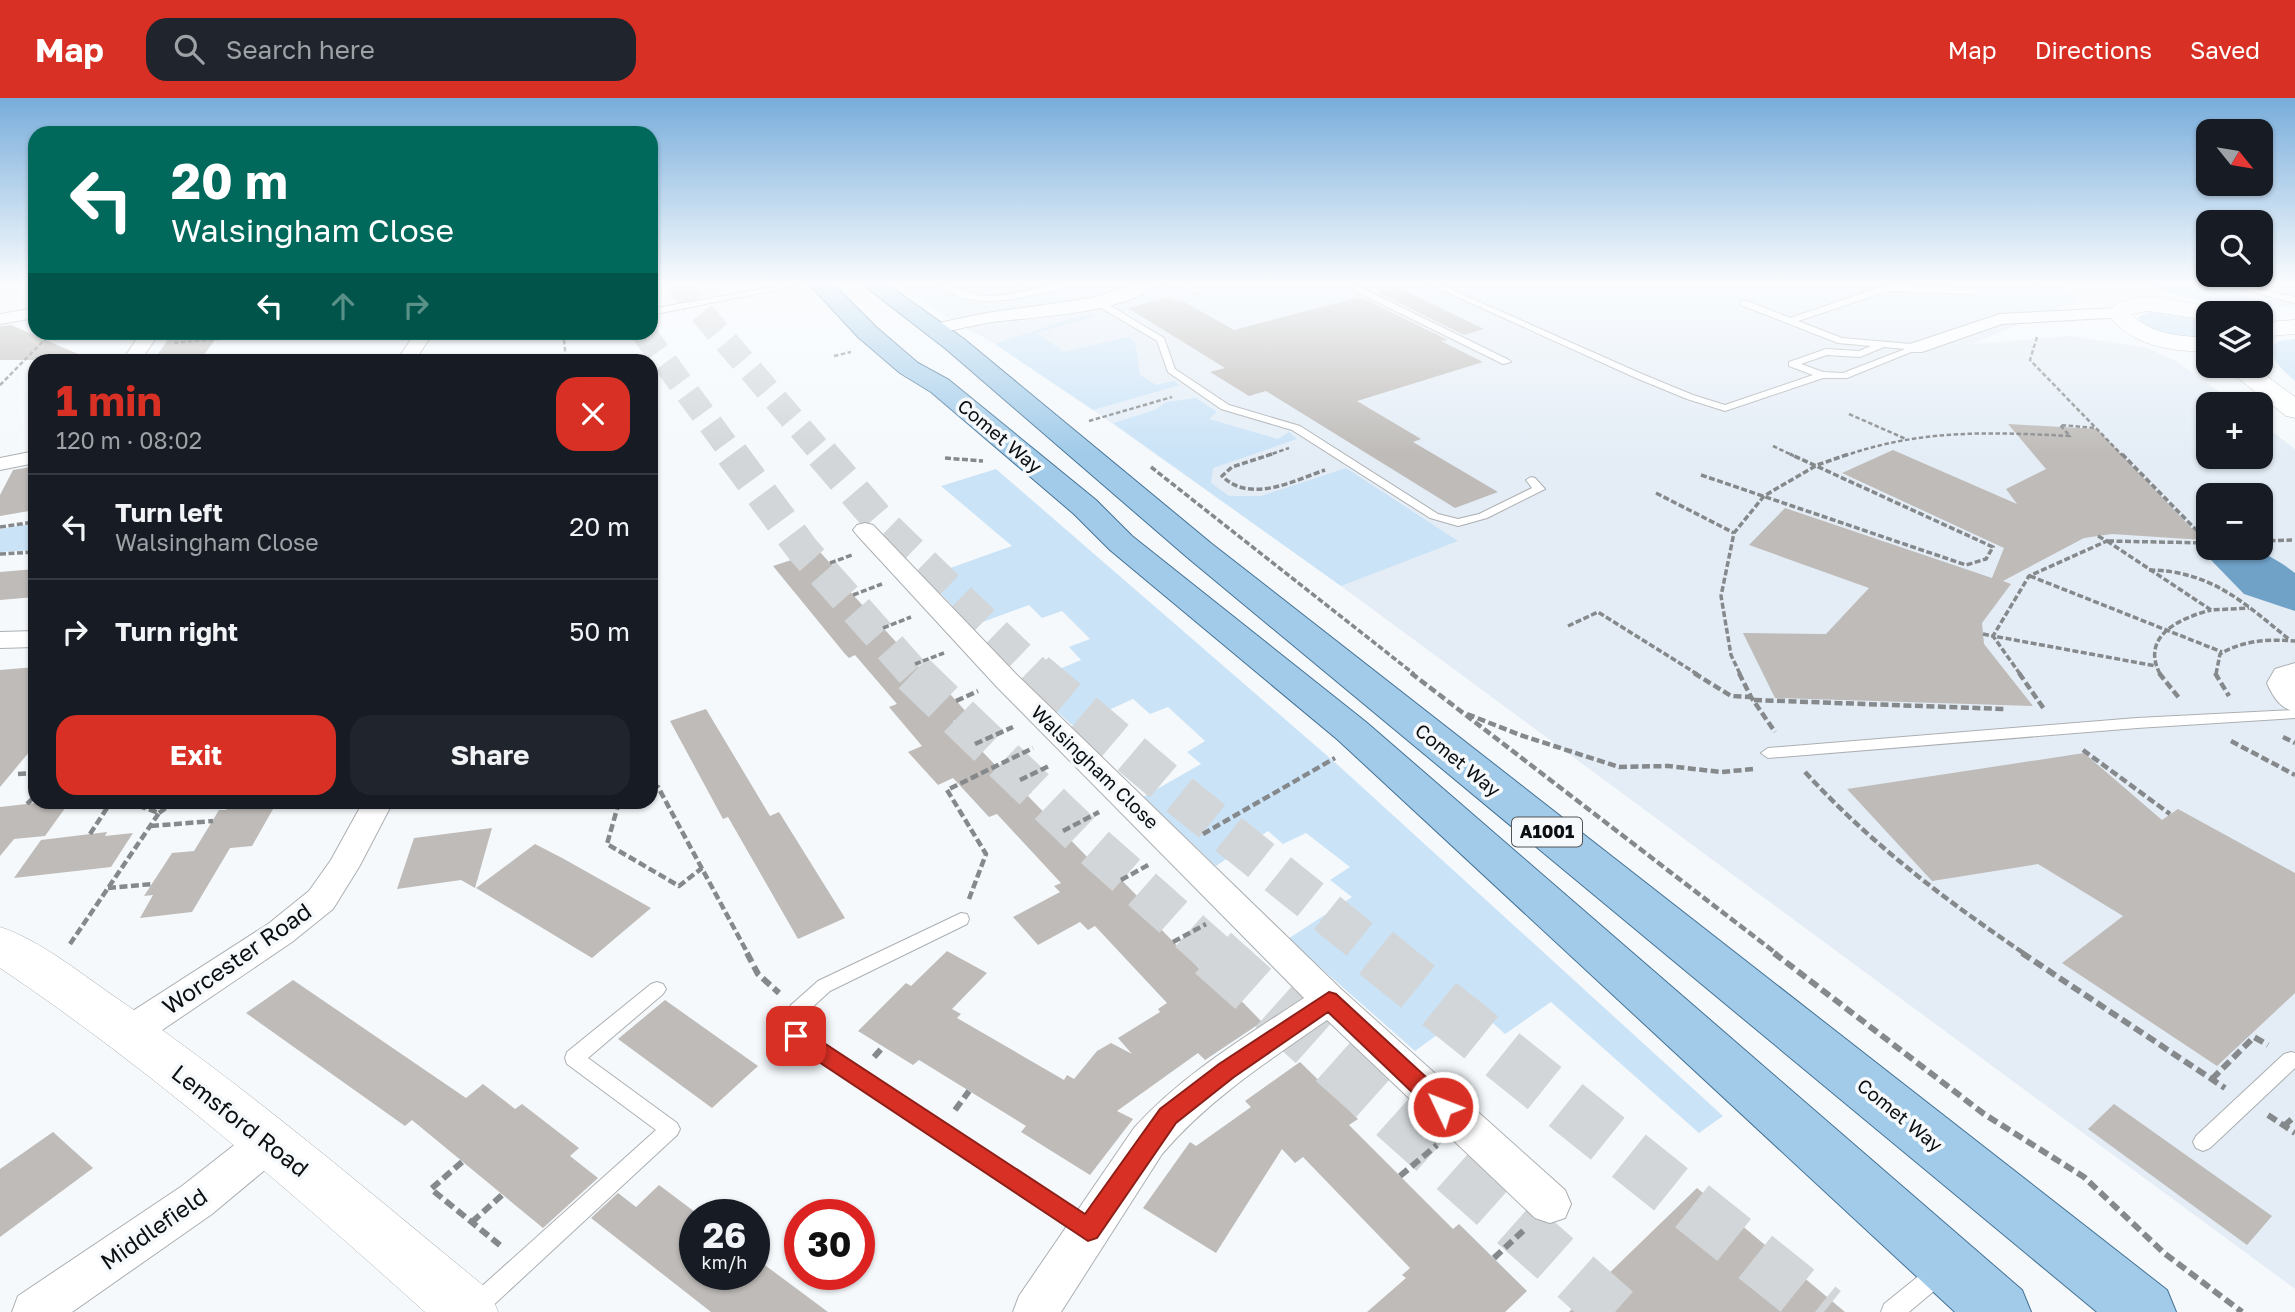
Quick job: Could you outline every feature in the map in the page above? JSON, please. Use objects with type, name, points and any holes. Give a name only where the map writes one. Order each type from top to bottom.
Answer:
[{"type":"main road","name":"Comet Way","points":[[862,341],[940,386],[1085,507],[1121,543],[1352,731],[2000,1312]]},
{"type":"main road","points":[[864,344],[912,341]]},
{"type":"main road","name":"A1001","points":[[935,341],[940,386]]},
{"type":"main road","name":"Comet Way","points":[[937,341],[1077,450],[2145,1312]]},
{"type":"street","points":[[1916,348],[1937,341]]},
{"type":"street","points":[[2172,341],[2196,344]]},
{"type":"street","points":[[2172,341],[2196,351]]},
{"type":"street","points":[[2254,378],[2295,410]]},
{"type":"street","points":[[0,464],[28,458]]},
{"type":"street","name":"Walsingham Close","points":[[865,530],[1051,724],[1329,1000],[1550,1204]]},
{"type":"street","points":[[0,640],[28,639]]},
{"type":"street","points":[[2295,671],[2285,675],[2281,683],[2285,694],[2295,703]]},
{"type":"street","name":"Worcester Road","points":[[127,1034],[280,933],[321,900],[375,809]]},
{"type":"street","name":"Lemsford Road","points":[[0,945],[49,976],[270,1141],[470,1312]]},
{"type":"street","points":[[1035,1312],[1088,1230],[1168,1116],[1227,1070],[1329,1000]]},
{"type":"street","name":"Middlefield","points":[[34,1312],[197,1200],[270,1141]]},
{"type":"lane","points":[[1160,341],[1171,370],[1225,407],[1296,428],[1434,516],[1458,523],[1483,516],[1538,489],[1531,480]]},
{"type":"lane","points":[[1463,341],[1506,362]]},
{"type":"lane","points":[[1560,341],[1690,397],[1725,408],[1822,375]]},
{"type":"lane","points":[[1840,341],[1916,348]]},
{"type":"lane","points":[[1822,375],[1822,369],[1884,344]]},
{"type":"lane","points":[[1860,354],[1826,352],[1792,364],[1822,375],[1844,376],[1916,348]]},
{"type":"lane","points":[[1768,753],[2137,723],[2295,714]]},
{"type":"lane","points":[[961,919],[824,986],[797,1010],[796,1036],[1088,1230]]},
{"type":"lane","points":[[470,1312],[670,1129],[574,1058],[657,989]]},
{"type":"lane","points":[[2203,1142],[2291,1060]]},
{"type":"lane","points":[[1892,1312],[1948,1266]]},
{"type":"path","points":[[31,354],[44,341]]},
{"type":"path","points":[[135,354],[203,341]]},
{"type":"path","points":[[564,341],[565,354]]},
{"type":"path","points":[[2036,341],[2030,360],[2196,531]]},
{"type":"path","points":[[834,356],[864,344]]},
{"type":"path","points":[[0,386],[28,357]]},
{"type":"path","points":[[1088,421],[1199,389]]},
{"type":"path","points":[[1078,414],[1100,429]]},
{"type":"path","points":[[1849,414],[1907,439]]},
{"type":"path","points":[[2042,427],[2048,435]]},
{"type":"path","points":[[1315,440],[1232,467],[1222,476],[1229,485],[1242,489],[1264,490],[1349,462]]},
{"type":"path","points":[[1701,475],[1966,565],[1986,559],[1993,547],[1773,446]]},
{"type":"path","points":[[945,458],[994,462]]},
{"type":"path","points":[[1144,462],[1460,711],[1983,1114],[2084,1177],[2164,1252],[2242,1312]]},
{"type":"path","points":[[1656,493],[1734,533]]},
{"type":"path","points":[[0,527],[28,523]]},
{"type":"path","points":[[2098,536],[2211,611],[2249,608]]},
{"type":"path","points":[[2273,541],[2292,540]]},
{"type":"path","points":[[2156,666],[1993,636],[2029,576],[2107,541],[2196,543]]},
{"type":"path","points":[[0,554],[28,552]]},
{"type":"path","points":[[2148,570],[2188,571],[2209,578],[2291,641]]},
{"type":"path","points":[[2029,576],[2222,652]]},
{"type":"path","points":[[1568,626],[1598,612],[1731,695],[2017,709]]},
{"type":"path","points":[[2031,710],[2045,710]]},
{"type":"path","points":[[1460,711],[1520,735],[1619,767],[1668,766]]},
{"type":"path","points":[[975,744],[1051,724]]},
{"type":"path","points":[[961,919],[986,854],[947,790],[1051,724]]},
{"type":"path","points":[[1178,848],[1339,756]]},
{"type":"path","points":[[18,775],[28,774]]},
{"type":"path","points":[[658,787],[758,974],[797,1010]]},
{"type":"path","points":[[90,834],[106,809]]},
{"type":"path","points":[[148,809],[159,813]]},
{"type":"path","points":[[49,976],[150,826],[164,809]]},
{"type":"path","points":[[617,809],[607,844],[679,886],[702,868]]},
{"type":"path","points":[[150,826],[212,821]]},
{"type":"path","points":[[108,888],[152,884]]},
{"type":"path","points":[[2212,1079],[2254,1037],[2291,1060]]},
{"type":"path","points":[[2284,1126],[2295,1116]]},
{"type":"path","points":[[1400,1176],[1462,1125]]},
{"type":"path","points":[[463,1163],[431,1189],[523,1264]]},
{"type":"path","points":[[472,1222],[502,1195]]},
{"type":"shaded area","points":[[989,341],[1980,341],[1972,344],[2013,341],[2100,341],[2147,348],[2176,361],[2196,378],[2219,392],[2196,392],[2196,469],[2273,469],[2273,432],[2295,449],[2295,1289],[1341,586],[1093,410]]},
{"type":"shaded area","points":[[1005,341],[1048,341],[1064,352],[1112,341],[1134,341],[1140,375],[1156,385],[1174,381],[1180,385],[1093,410],[995,344]]},
{"type":"shaded area","points":[[2279,341],[2295,341],[2295,381],[2273,357],[2273,345]]},
{"type":"shaded area","points":[[1196,398],[1217,412],[1209,419],[1278,439],[1289,432],[1297,439],[1213,468],[1211,483],[1229,496],[1261,496],[1346,468],[1458,541],[1341,586],[1113,423],[1155,410],[1166,402]]},
{"type":"shaded area","points":[[996,469],[1339,766],[1723,1116],[1699,1133],[1551,1002],[1505,1034],[1475,1007],[1415,1051],[1288,939],[1352,897],[1330,880],[1350,867],[1306,833],[1283,844],[1268,831],[1216,866],[1143,797],[1201,764],[1187,752],[1205,741],[1168,707],[1150,714],[1133,699],[1073,726],[1026,683],[1081,660],[1069,647],[1090,639],[1062,611],[1042,618],[1029,605],[972,626],[925,577],[1012,546],[941,486]]},
{"type":"shaded area","points":[[28,524],[28,550],[0,552],[0,529]]},
{"type":"water","points":[[2273,559],[2295,573],[2295,611],[2244,594],[2211,560]]},
{"type":"building","points":[[0,341],[47,341],[78,354],[28,354],[28,360],[0,360]]},
{"type":"building","points":[[167,341],[215,341],[204,354],[158,354]]},
{"type":"building","points":[[1181,341],[1443,341],[1441,341],[1483,362],[1357,401],[1421,439],[1413,442],[1498,492],[1455,508],[1266,391],[1249,396],[1210,372],[1225,368]]},
{"type":"building","points":[[2008,424],[2097,429],[2196,533],[2196,540],[2112,534],[2084,538],[2003,581],[2011,584],[1982,623],[1984,644],[2033,706],[1775,698],[1743,633],[1826,634],[1869,588],[1749,545],[1785,508],[1992,578],[2004,548],[1842,473],[1893,450],[2017,504],[2006,489],[2046,469]]},
{"type":"building","points":[[28,467],[28,511],[0,516],[0,495],[13,470]]},
{"type":"building","points":[[819,551],[840,574],[835,575],[937,687],[942,685],[969,715],[953,721],[1001,771],[1008,767],[1032,792],[1027,795],[1094,864],[1102,860],[1141,900],[1136,903],[1209,979],[1215,974],[1262,1022],[1205,1060],[1198,1053],[1117,1111],[1133,1119],[1090,1175],[1021,1132],[1026,1126],[919,1060],[913,1065],[858,1031],[906,983],[911,986],[947,951],[987,973],[952,1009],[961,1014],[957,1018],[1064,1080],[1067,1075],[1074,1079],[1097,1051],[1111,1043],[1132,1054],[1118,1038],[1160,1012],[1158,1009],[1167,1003],[1095,926],[1088,930],[1080,922],[1038,945],[1013,917],[1060,892],[1054,886],[1061,883],[997,814],[989,817],[953,778],[938,785],[908,752],[922,746],[889,707],[897,704],[855,655],[849,658],[845,654],[773,566]]},
{"type":"building","points":[[28,570],[28,598],[0,600],[0,572]]},
{"type":"building","points":[[28,668],[28,753],[0,787],[0,670]]},
{"type":"building","points":[[706,709],[770,816],[779,812],[845,918],[798,939],[728,817],[723,819],[670,721]]},
{"type":"building","points":[[2084,753],[2162,820],[2178,809],[2295,873],[2295,993],[2217,1066],[2062,963],[2123,916],[2038,864],[1932,881],[1847,789]]},
{"type":"building","points":[[28,804],[28,809],[64,809],[45,836],[14,839],[0,856],[0,807]]},
{"type":"building","points":[[273,809],[252,846],[230,848],[192,912],[140,918],[153,895],[144,896],[172,853],[194,851],[219,810]]},
{"type":"building","points":[[492,828],[475,888],[461,880],[397,889],[414,838]]},
{"type":"building","points":[[107,832],[105,836],[133,833],[111,867],[14,878],[41,840]]},
{"type":"building","points":[[535,844],[651,908],[592,958],[476,888]]},
{"type":"building","points":[[293,980],[466,1098],[483,1084],[515,1109],[522,1104],[579,1148],[570,1156],[598,1178],[543,1228],[412,1120],[405,1126],[246,1013]]},
{"type":"building","points":[[665,1000],[758,1066],[712,1108],[618,1039]]},
{"type":"building","points":[[1300,1062],[1358,1119],[1349,1125],[1453,1229],[1459,1224],[1527,1291],[1505,1312],[1367,1312],[1406,1278],[1402,1275],[1410,1268],[1303,1157],[1295,1163],[1282,1149],[1216,1253],[1143,1208],[1190,1142],[1196,1146],[1251,1107],[1245,1101]]},
{"type":"building","points":[[2114,1104],[2272,1216],[2247,1245],[2088,1129]]},
{"type":"building","points":[[53,1132],[93,1168],[0,1237],[0,1169]]},
{"type":"building","points":[[659,1185],[679,1200],[679,1287],[591,1218],[618,1193],[636,1207]]},
{"type":"building","points":[[1697,1188],[1845,1312],[1569,1312]]},
{"type":"building","points":[[770,1269],[784,1279],[784,1290],[798,1290],[828,1312],[711,1312],[683,1290],[770,1290]]},
{"type":"tunnel","points":[[649,341],[734,456]]},
{"type":"tunnel","points":[[725,341],[824,456]]},
{"type":"tunnel","points":[[732,454],[803,550],[914,674]]},
{"type":"tunnel","points":[[822,454],[883,525],[1037,674]]},
{"type":"tunnel","points":[[1035,673],[1177,793],[1378,954]]},
{"type":"tunnel","points":[[914,674],[1090,843],[1215,954]]},
{"type":"tunnel","points":[[1213,953],[1615,1312]]},
{"type":"tunnel","points":[[1376,953],[1824,1312]]},
{"type":"route","points":[[796,1036],[1088,1230],[1168,1116],[1227,1070],[1329,1000],[1443,1107]]}]
